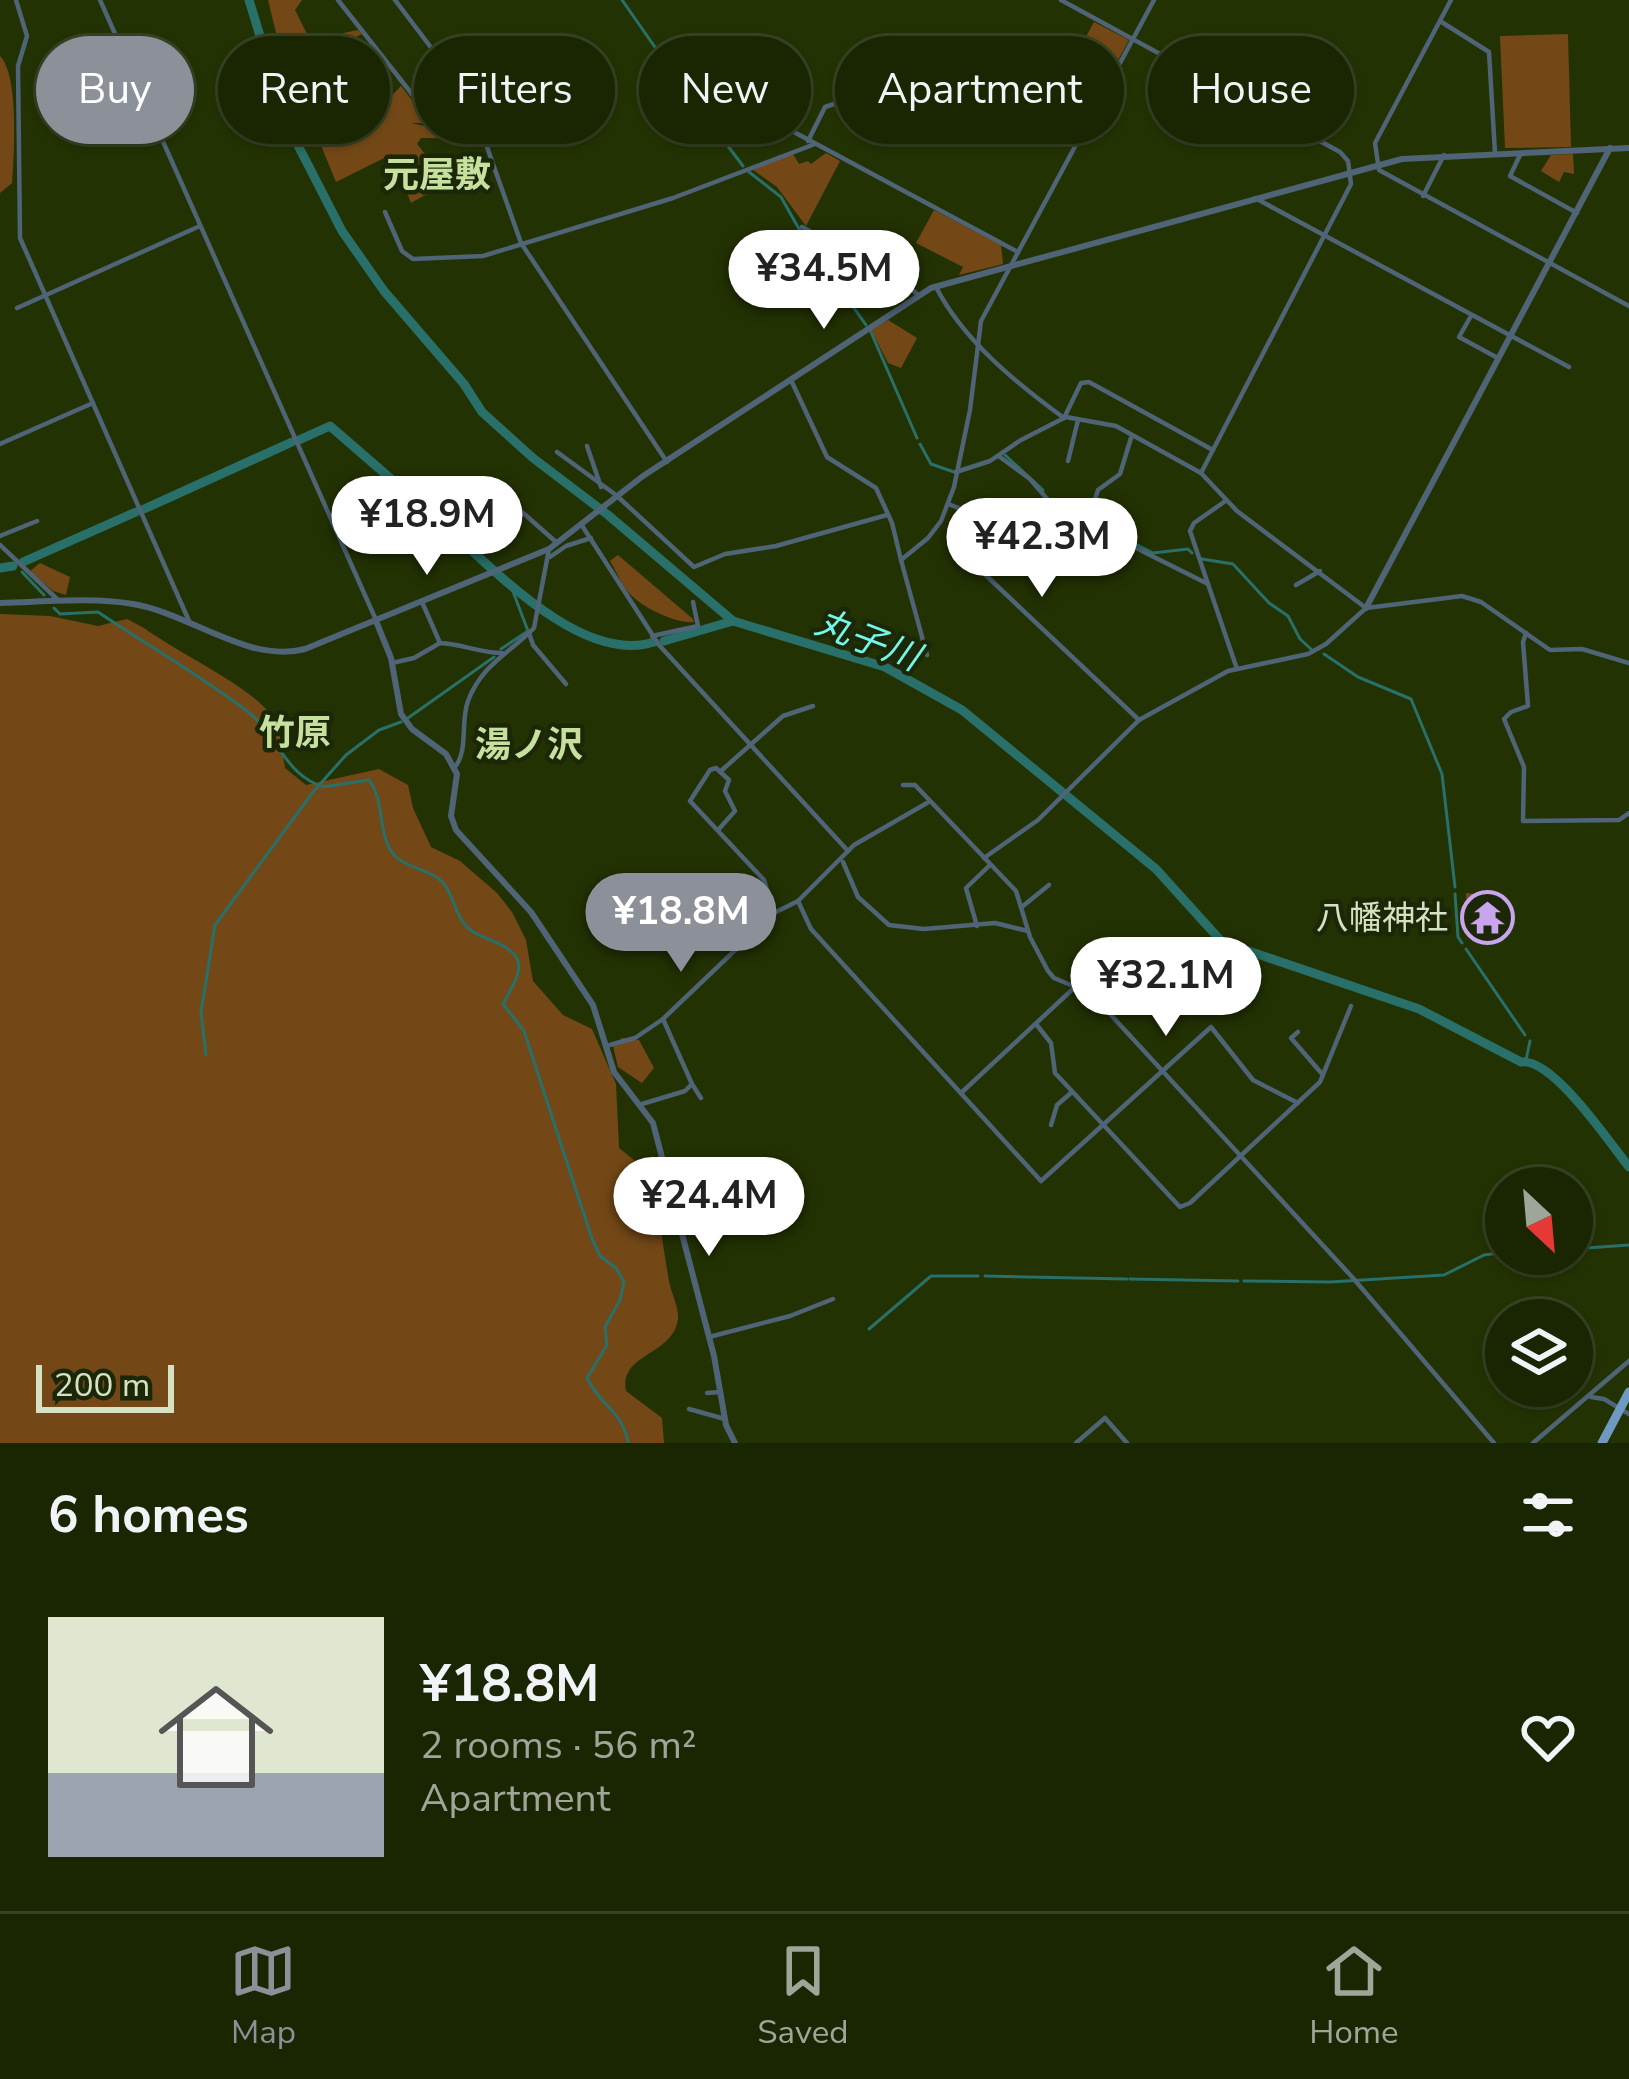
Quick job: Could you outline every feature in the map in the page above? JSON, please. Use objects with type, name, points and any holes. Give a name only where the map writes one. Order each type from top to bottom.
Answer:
[{"type":"main road","points":[[1602,1443],[1624,1411],[1629,1392]]},
{"type":"street","points":[[16,0],[27,36],[18,66],[17,223],[22,245],[190,622]]},
{"type":"street","points":[[100,0],[376,621],[392,663],[398,706],[406,723],[446,754],[454,768],[457,782],[451,816],[456,830],[531,912],[593,1005],[614,1072],[653,1123],[709,1337],[725,1419],[735,1443]]},
{"type":"street","points":[[338,0],[414,97]]},
{"type":"street","points":[[395,0],[422,36]]},
{"type":"street","points":[[1061,0],[1340,152],[1352,171],[1352,184],[1210,448],[1202,472]]},
{"type":"street","points":[[901,560],[928,538],[948,505],[970,410],[981,321],[1154,0]]},
{"type":"street","points":[[1451,0],[1376,143],[1377,165],[1383,175],[1629,306]]},
{"type":"street","points":[[1440,21],[1489,52],[1495,153]]},
{"type":"street","points":[[835,104],[825,107],[811,142],[1018,252]]},
{"type":"street","points":[[487,144],[521,243],[667,462]]},
{"type":"street","points":[[385,212],[403,251],[412,259],[483,256],[673,199],[806,144]]},
{"type":"street","points":[[984,858],[1052,807],[1139,720],[1214,677],[1308,654],[1366,608],[1610,148]]},
{"type":"street","points":[[454,768],[460,761],[468,702],[477,682],[502,653],[530,633],[552,549],[616,495],[918,295],[1377,165],[1444,155],[1629,148]]},
{"type":"street","points":[[1522,152],[1510,176],[1577,213]]},
{"type":"street","points":[[1423,196],[1444,155]]},
{"type":"street","points":[[1256,198],[1569,367]]},
{"type":"street","points":[[17,308],[200,226]]},
{"type":"street","points":[[802,227],[904,282],[918,295]]},
{"type":"street","points":[[936,287],[978,344],[1064,418],[1116,426],[1202,472],[1226,500],[1366,608],[1462,596],[1481,602],[1550,650],[1582,649],[1629,663]]},
{"type":"street","points":[[1471,316],[1456,336],[1498,359]]},
{"type":"street","points":[[791,380],[826,457],[870,481],[887,515],[927,655]]},
{"type":"street","points":[[956,472],[998,456],[1064,418],[1081,383],[1089,382],[1210,448]]},
{"type":"street","points":[[0,444],[93,403]]},
{"type":"street","points":[[1067,461],[1078,420]]},
{"type":"street","points":[[1087,525],[1098,490],[1120,474],[1132,436]]},
{"type":"street","points":[[587,446],[601,487]]},
{"type":"street","points":[[557,452],[616,495],[699,567],[725,554],[776,546],[887,515]]},
{"type":"street","points":[[998,456],[1030,479],[1054,507],[1208,584]]},
{"type":"street","points":[[495,488],[552,549]]},
{"type":"street","points":[[1226,500],[1190,530],[1237,670]]},
{"type":"street","points":[[948,505],[964,511],[970,556],[976,566],[1139,720]]},
{"type":"street","points":[[0,536],[37,520]]},
{"type":"street","points":[[583,523],[652,636],[848,851]]},
{"type":"street","points":[[0,603],[139,604],[280,653],[305,649],[552,549],[591,538]]},
{"type":"street","points":[[0,545],[59,601]]},
{"type":"street","points":[[1296,585],[1320,571]]},
{"type":"street","points":[[422,602],[440,643]]},
{"type":"street","points":[[652,636],[698,626],[693,602]]},
{"type":"street","points":[[530,633],[533,645],[566,684]]},
{"type":"street","points":[[1526,633],[1522,642],[1528,706],[1504,719],[1524,767],[1523,820],[1619,820],[1629,813]]},
{"type":"street","points":[[392,663],[414,658],[440,643],[502,653]]},
{"type":"street","points":[[774,913],[768,886],[690,801],[710,770],[722,770],[782,716],[813,706]]},
{"type":"street","points":[[718,830],[735,811],[725,791],[729,780],[722,770]]},
{"type":"street","points":[[903,785],[915,784],[1010,882],[1028,931],[1054,978],[1099,1002],[1355,1281],[1494,1443]]},
{"type":"street","points":[[606,1046],[635,1037],[663,1018],[774,913],[798,901],[848,851],[929,802]]},
{"type":"street","points":[[842,860],[858,897],[889,925],[917,929],[995,923],[1028,931]]},
{"type":"street","points":[[977,926],[966,888],[991,864]]},
{"type":"street","points":[[1022,906],[1049,885]]},
{"type":"street","points":[[798,901],[811,929],[1041,1181],[1210,1027],[1253,1080],[1298,1103]]},
{"type":"street","points":[[961,1093],[1076,987]]},
{"type":"street","points":[[1036,1024],[1051,1043],[1052,1069],[1180,1208],[1323,1076],[1351,1006]]},
{"type":"street","points":[[663,1018],[701,1098]]},
{"type":"street","points":[[1298,1031],[1291,1038],[1323,1076]]},
{"type":"street","points":[[642,1104],[685,1091],[692,1084]]},
{"type":"street","points":[[1051,1125],[1057,1105],[1072,1092]]},
{"type":"street","points":[[709,1337],[790,1316],[832,1299]]},
{"type":"street","points":[[1593,1392],[1629,1360]]},
{"type":"street","points":[[707,1393],[720,1392]]},
{"type":"street","points":[[1593,1398],[1624,1411]]},
{"type":"street","points":[[1533,1443],[1576,1407]]},
{"type":"street","points":[[689,1409],[725,1419]]},
{"type":"street","points":[[1076,1443],[1105,1418],[1127,1443]]},
{"type":"shaded area","points":[[268,0],[302,0],[295,10],[308,36],[277,36]]},
{"type":"shaded area","points":[[1094,22],[1121,36],[1086,36]]},
{"type":"shaded area","points":[[358,30],[362,34],[358,36],[329,36]]},
{"type":"shaded area","points":[[1568,34],[1571,147],[1505,148],[1500,36]]},
{"type":"shaded area","points":[[0,56],[10,80],[14,135],[12,183],[0,193]]},
{"type":"shaded area","points":[[401,86],[414,103],[414,144],[444,177],[444,183],[435,183],[439,187],[411,203],[392,154],[336,182],[320,144],[390,144],[390,97]]},
{"type":"shaded area","points":[[826,153],[840,161],[806,226],[777,187],[752,169],[793,154],[799,164],[811,164]]},
{"type":"shaded area","points":[[1573,154],[1574,174],[1564,172],[1559,182],[1541,171],[1551,155]]},
{"type":"shaded area","points":[[934,210],[1001,245],[1003,264],[959,275],[963,267],[916,243]]},
{"type":"shaded area","points":[[888,320],[917,338],[901,368],[888,363],[871,330]]},
{"type":"shaded area","points":[[618,555],[694,622],[661,614],[631,595],[610,561]]},
{"type":"shaded area","points":[[40,563],[70,577],[66,595],[53,591],[30,571]]},
{"type":"shaded area","points":[[0,614],[50,616],[98,626],[127,619],[144,628],[260,703],[277,726],[285,768],[306,785],[379,769],[408,785],[431,847],[460,861],[497,893],[526,940],[533,981],[563,1015],[592,1029],[616,1084],[619,1148],[654,1176],[678,1319],[667,1341],[630,1369],[626,1391],[662,1418],[664,1443],[0,1443]]},
{"type":"shaded area","points":[[1466,893],[1498,896],[1498,927],[1490,930],[1485,926],[1492,914],[1483,906],[1478,909],[1476,930],[1467,929]]},
{"type":"shaded area","points":[[622,1038],[639,1040],[654,1068],[642,1083],[618,1067],[613,1046]]},
{"type":"waterway","name":"丸子川","points":[[249,0],[287,124],[342,231],[482,412],[533,458],[733,621],[885,667],[962,710],[1156,869],[1222,942],[1419,1009],[1549,1073],[1629,1167]]},
{"type":"waterway","points":[[622,0],[647,36]]},
{"type":"waterway","points":[[726,144],[743,166]]},
{"type":"waterway","points":[[749,172],[781,197],[866,325]]},
{"type":"waterway","points":[[870,330],[917,438]]},
{"type":"waterway","points":[[299,440],[330,426],[428,511]]},
{"type":"waterway","points":[[144,509],[292,442]]},
{"type":"waterway","points":[[920,444],[931,464],[954,472]]},
{"type":"waterway","points":[[1005,455],[1043,490]]},
{"type":"waterway","points":[[1052,503],[1086,519]]},
{"type":"waterway","points":[[23,562],[136,512]]},
{"type":"waterway","points":[[433,515],[506,582],[565,624],[595,639],[625,645],[654,642]]},
{"type":"waterway","points":[[1092,522],[1153,553],[1188,549],[1192,553]]},
{"type":"waterway","points":[[1202,559],[1233,564],[1269,603],[1288,616],[1311,649]]},
{"type":"waterway","points":[[0,568],[13,566]]},
{"type":"waterway","points":[[22,572],[44,595]]},
{"type":"waterway","points":[[501,649],[528,631],[509,581]]},
{"type":"waterway","points":[[54,608],[60,614],[98,612],[211,685],[257,720],[296,770],[316,784]]},
{"type":"waterway","points":[[664,641],[733,621]]},
{"type":"waterway","points":[[1324,654],[1358,677],[1411,699],[1442,774],[1455,887]]},
{"type":"waterway","points":[[408,718],[494,657]]},
{"type":"waterway","points":[[206,1055],[201,1012],[215,925],[346,755],[379,730],[401,722]]},
{"type":"waterway","points":[[322,787],[369,780],[396,857],[439,879],[466,926],[505,947],[518,961],[517,977],[503,1004],[524,1031],[592,1239],[600,1256],[616,1268],[624,1282],[605,1327],[607,1345],[587,1378],[617,1416],[628,1443]]},
{"type":"waterway","points":[[1455,894],[1462,943]]},
{"type":"waterway","points":[[1466,949],[1525,1035]]},
{"type":"waterway","points":[[1526,1060],[1530,1041]]},
{"type":"waterway","points":[[1593,1248],[1629,1245]]},
{"type":"waterway","points":[[1244,1281],[1444,1275],[1485,1255]]},
{"type":"waterway","points":[[869,1329],[931,1276],[978,1276]]},
{"type":"waterway","points":[[985,1276],[1127,1279]]},
{"type":"waterway","points":[[1130,1279],[1238,1281]]},
{"type":"place","name":"八幡神社","points":[[1487,917]]},
{"type":"district","name":"元屋敷","points":[[437,174]]},
{"type":"district","name":"竹原","points":[[295,732]]},
{"type":"district","name":"湯ノ沢","points":[[529,744]]}]
